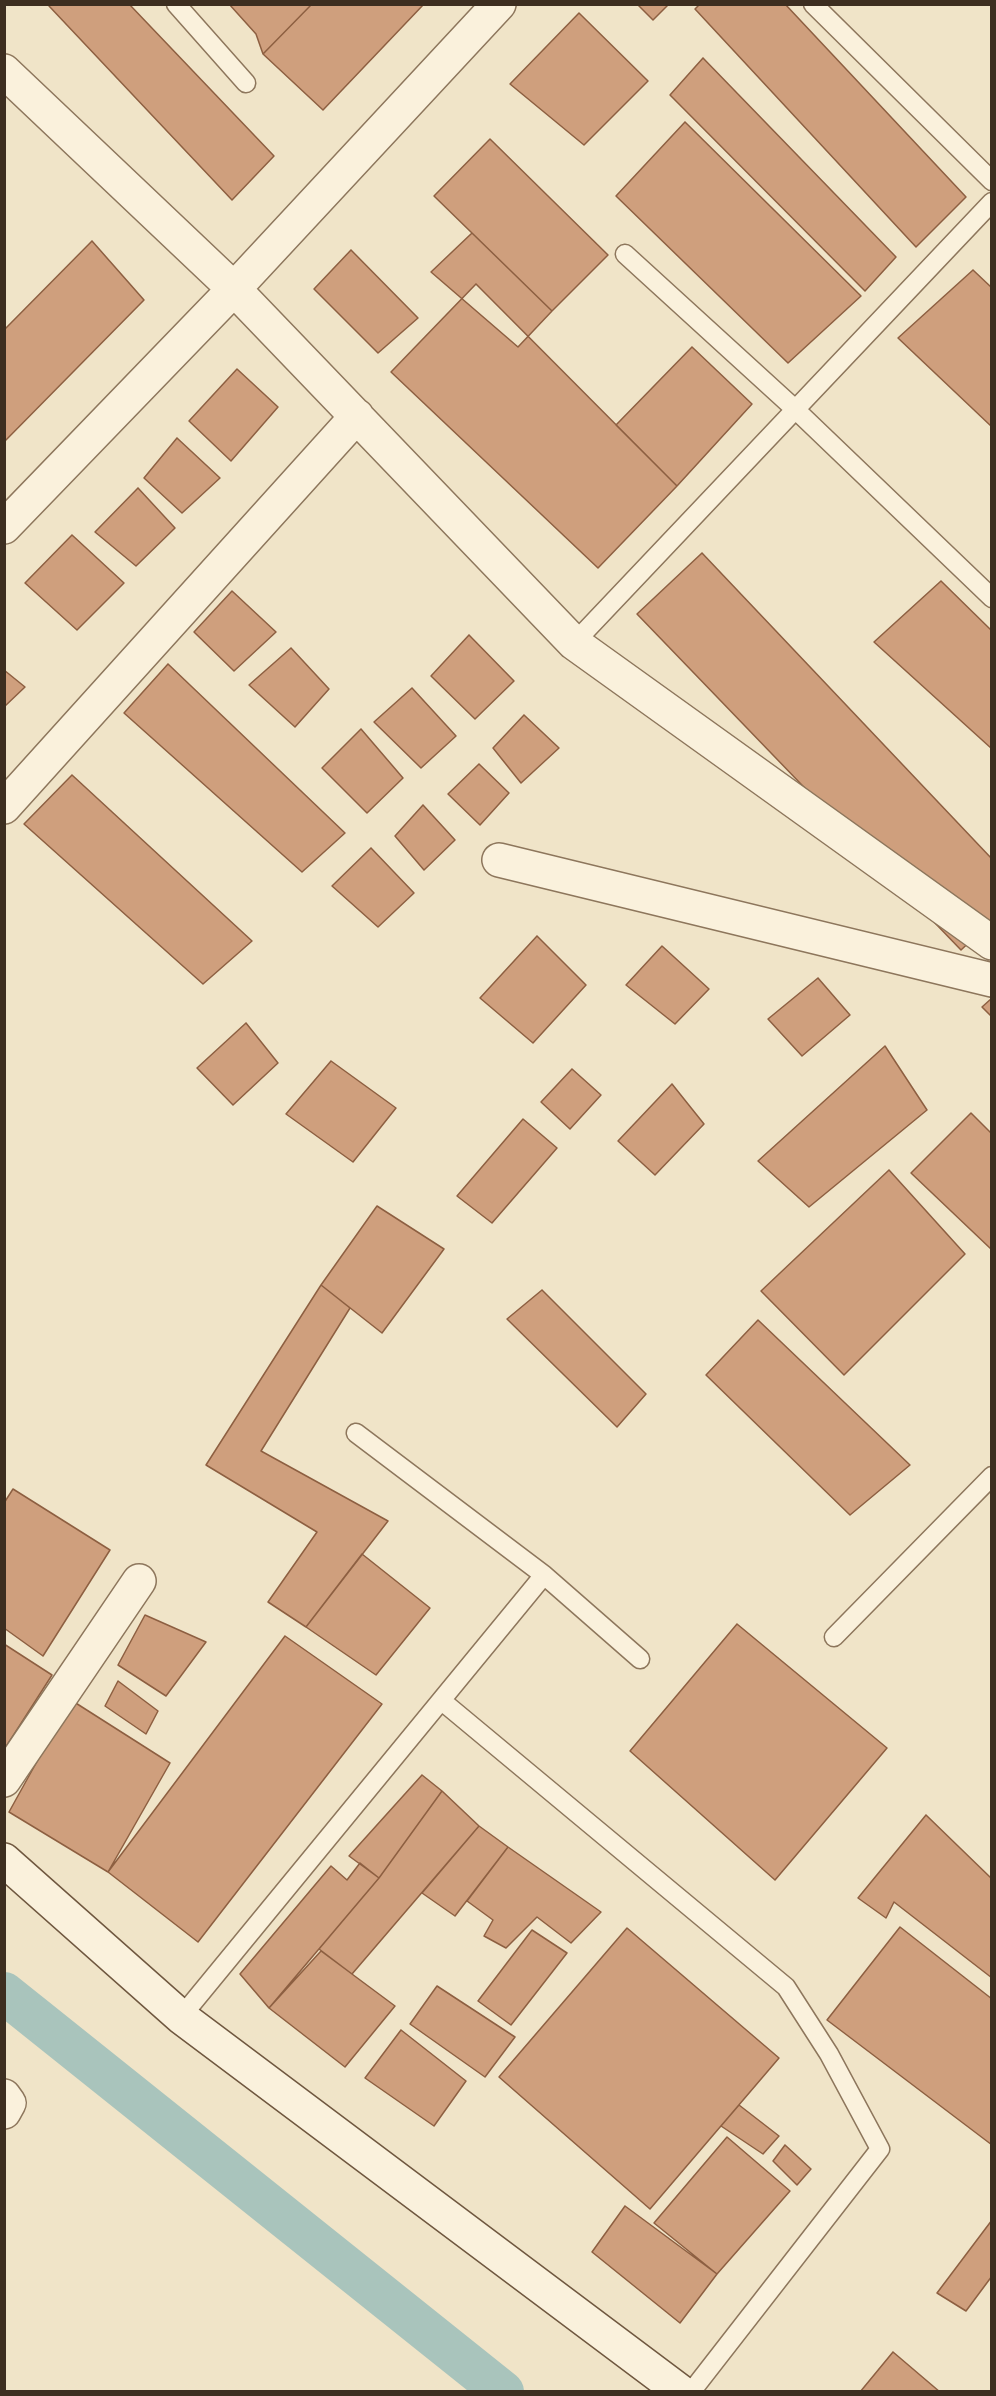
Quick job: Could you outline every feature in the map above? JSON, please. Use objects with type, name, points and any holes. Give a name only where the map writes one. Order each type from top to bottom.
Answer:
[{"type":"street","points":[[4,527],[234,289],[499,4]]},
{"type":"street","points":[[4,71],[234,289],[574,642],[992,943]]},
{"type":"street","points":[[4,807],[357,416]]},
{"type":"street","points":[[499,860],[992,980]]},
{"type":"street","points":[[4,1780],[139,1581]]},
{"type":"street","points":[[5,1860],[181,2017],[681,2391]]},
{"type":"street","points":[[4,2096],[9,2103],[4,2112]]},
{"type":"lane","points":[[176,4],[246,83]]},
{"type":"lane","points":[[813,4],[992,181]]},
{"type":"lane","points":[[574,642],[992,202]]},
{"type":"lane","points":[[625,254],[796,410],[992,598]]},
{"type":"lane","points":[[356,1433],[544,1575],[640,1659]]},
{"type":"lane","points":[[834,1637],[992,1476]]},
{"type":"lane","points":[[181,2017],[544,1575]]},
{"type":"lane","points":[[442,1701],[786,1988],[829,2054],[880,2149],[691,2391]]},
{"type":"building","points":[[51,4],[129,4],[274,156],[232,200],[49,6]]},
{"type":"building","points":[[229,4],[312,4],[263,54],[256,34]]},
{"type":"building","points":[[312,4],[424,4],[323,110],[263,54]]},
{"type":"building","points":[[637,4],[669,4],[653,20]]},
{"type":"building","points":[[700,4],[785,4],[966,197],[916,247],[695,9]]},
{"type":"building","points":[[579,13],[648,81],[584,145],[510,84]]},
{"type":"building","points":[[703,58],[896,257],[865,291],[670,95]]},
{"type":"building","points":[[685,122],[861,296],[788,363],[616,196]]},
{"type":"building","points":[[490,139],[608,255],[552,311],[434,196]]},
{"type":"building","points":[[472,233],[552,311],[518,347],[431,272]]},
{"type":"building","points":[[92,241],[144,300],[4,442],[4,330]]},
{"type":"building","points":[[351,250],[418,318],[378,353],[314,289]]},
{"type":"building","points":[[973,270],[992,288],[992,427],[898,338]]},
{"type":"building","points":[[476,284],[677,486],[598,568],[391,372]]},
{"type":"building","points":[[692,347],[752,404],[677,486],[616,425]]},
{"type":"building","points":[[237,369],[278,407],[231,461],[189,421]]},
{"type":"building","points":[[177,438],[220,478],[182,513],[144,478]]},
{"type":"building","points":[[138,488],[175,528],[136,566],[95,532]]},
{"type":"building","points":[[72,535],[124,583],[77,630],[25,583]]},
{"type":"building","points":[[702,553],[992,859],[992,921],[961,950],[637,614]]},
{"type":"building","points":[[941,581],[992,631],[992,749],[874,642]]},
{"type":"building","points":[[232,591],[276,632],[234,671],[194,632]]},
{"type":"building","points":[[469,635],[514,681],[475,719],[431,676]]},
{"type":"building","points":[[291,648],[329,689],[295,727],[249,685]]},
{"type":"building","points":[[168,664],[345,833],[302,872],[124,713]]},
{"type":"building","points":[[4,670],[25,687],[4,707]]},
{"type":"building","points":[[412,688],[456,736],[421,768],[374,722]]},
{"type":"building","points":[[524,715],[559,748],[521,783],[493,748]]},
{"type":"building","points":[[361,729],[403,778],[367,813],[322,768]]},
{"type":"building","points":[[479,764],[509,793],[480,825],[448,794]]},
{"type":"building","points":[[72,775],[252,941],[203,984],[24,824]]},
{"type":"building","points":[[423,805],[455,840],[424,870],[395,836]]},
{"type":"building","points":[[371,848],[414,893],[378,927],[332,886]]},
{"type":"building","points":[[537,936],[586,985],[533,1043],[480,998]]},
{"type":"building","points":[[662,946],[709,989],[675,1024],[626,985]]},
{"type":"building","points":[[818,978],[850,1015],[802,1056],[768,1019]]},
{"type":"building","points":[[992,998],[992,1017],[982,1007]]},
{"type":"building","points":[[246,1023],[278,1063],[233,1105],[197,1068]]},
{"type":"building","points":[[885,1046],[927,1110],[809,1207],[758,1161]]},
{"type":"building","points":[[331,1061],[396,1108],[353,1162],[286,1114]]},
{"type":"building","points":[[572,1069],[601,1095],[570,1129],[541,1102]]},
{"type":"building","points":[[672,1084],[704,1124],[655,1175],[618,1141]]},
{"type":"building","points":[[971,1113],[992,1134],[992,1250],[911,1173]]},
{"type":"building","points":[[523,1119],[557,1148],[492,1223],[457,1196]]},
{"type":"building","points":[[889,1170],[965,1254],[844,1375],[761,1291]]},
{"type":"building","points":[[377,1206],[444,1249],[382,1333],[321,1285]]},
{"type":"building","points":[[321,1285],[350,1308],[261,1451],[388,1521],[306,1627],[268,1602],[317,1532],[206,1465]]},
{"type":"building","points":[[542,1290],[646,1394],[617,1427],[507,1319]]},
{"type":"building","points":[[758,1320],[910,1465],[850,1515],[706,1375]]},
{"type":"building","points":[[13,1489],[110,1550],[43,1656],[4,1628],[4,1503]]},
{"type":"building","points":[[362,1554],[430,1608],[376,1675],[306,1627]]},
{"type":"building","points":[[145,1615],[206,1642],[166,1696],[118,1665]]},
{"type":"building","points":[[737,1624],[887,1748],[775,1880],[630,1751]]},
{"type":"building","points":[[285,1636],[382,1704],[198,1942],[108,1872]]},
{"type":"building","points":[[4,1644],[52,1675],[4,1750]]},
{"type":"building","points":[[118,1681],[158,1711],[146,1734],[105,1706]]},
{"type":"building","points":[[71,1700],[170,1763],[108,1872],[9,1812]]},
{"type":"building","points":[[422,1775],[442,1791],[379,1878],[349,1856]]},
{"type":"building","points":[[442,1791],[479,1826],[352,1974],[319,1949],[379,1878]]},
{"type":"building","points":[[926,1815],[992,1879],[992,1978],[894,1902],[886,1918],[858,1898]]},
{"type":"building","points":[[479,1826],[508,1847],[455,1916],[422,1893]]},
{"type":"building","points":[[508,1847],[601,1912],[571,1943],[537,1917],[506,1948],[484,1936],[493,1920],[467,1901]]},
{"type":"building","points":[[360,1863],[379,1878],[269,2008],[240,1974],[331,1866],[347,1880]]},
{"type":"building","points":[[900,1927],[992,1999],[992,2145],[827,2020]]},
{"type":"building","points":[[627,1928],[779,2058],[650,2209],[499,2077]]},
{"type":"building","points":[[532,1930],[567,1953],[511,2025],[478,2001]]},
{"type":"building","points":[[321,1951],[395,2006],[345,2067],[269,2008]]},
{"type":"building","points":[[437,1986],[515,2037],[485,2077],[410,2024]]},
{"type":"building","points":[[401,2030],[466,2081],[434,2126],[365,2078]]},
{"type":"building","points":[[739,2105],[779,2136],[763,2154],[721,2126]]},
{"type":"building","points":[[727,2137],[790,2191],[717,2274],[654,2223]]},
{"type":"building","points":[[785,2145],[811,2169],[797,2185],[773,2161]]},
{"type":"building","points":[[625,2206],[717,2274],[680,2323],[592,2252]]},
{"type":"building","points":[[992,2220],[992,2276],[966,2311],[937,2293]]},
{"type":"building","points":[[893,2352],[940,2392],[860,2392]]},
{"type":"waterway","points":[[4,1993],[503,2392]]}]
